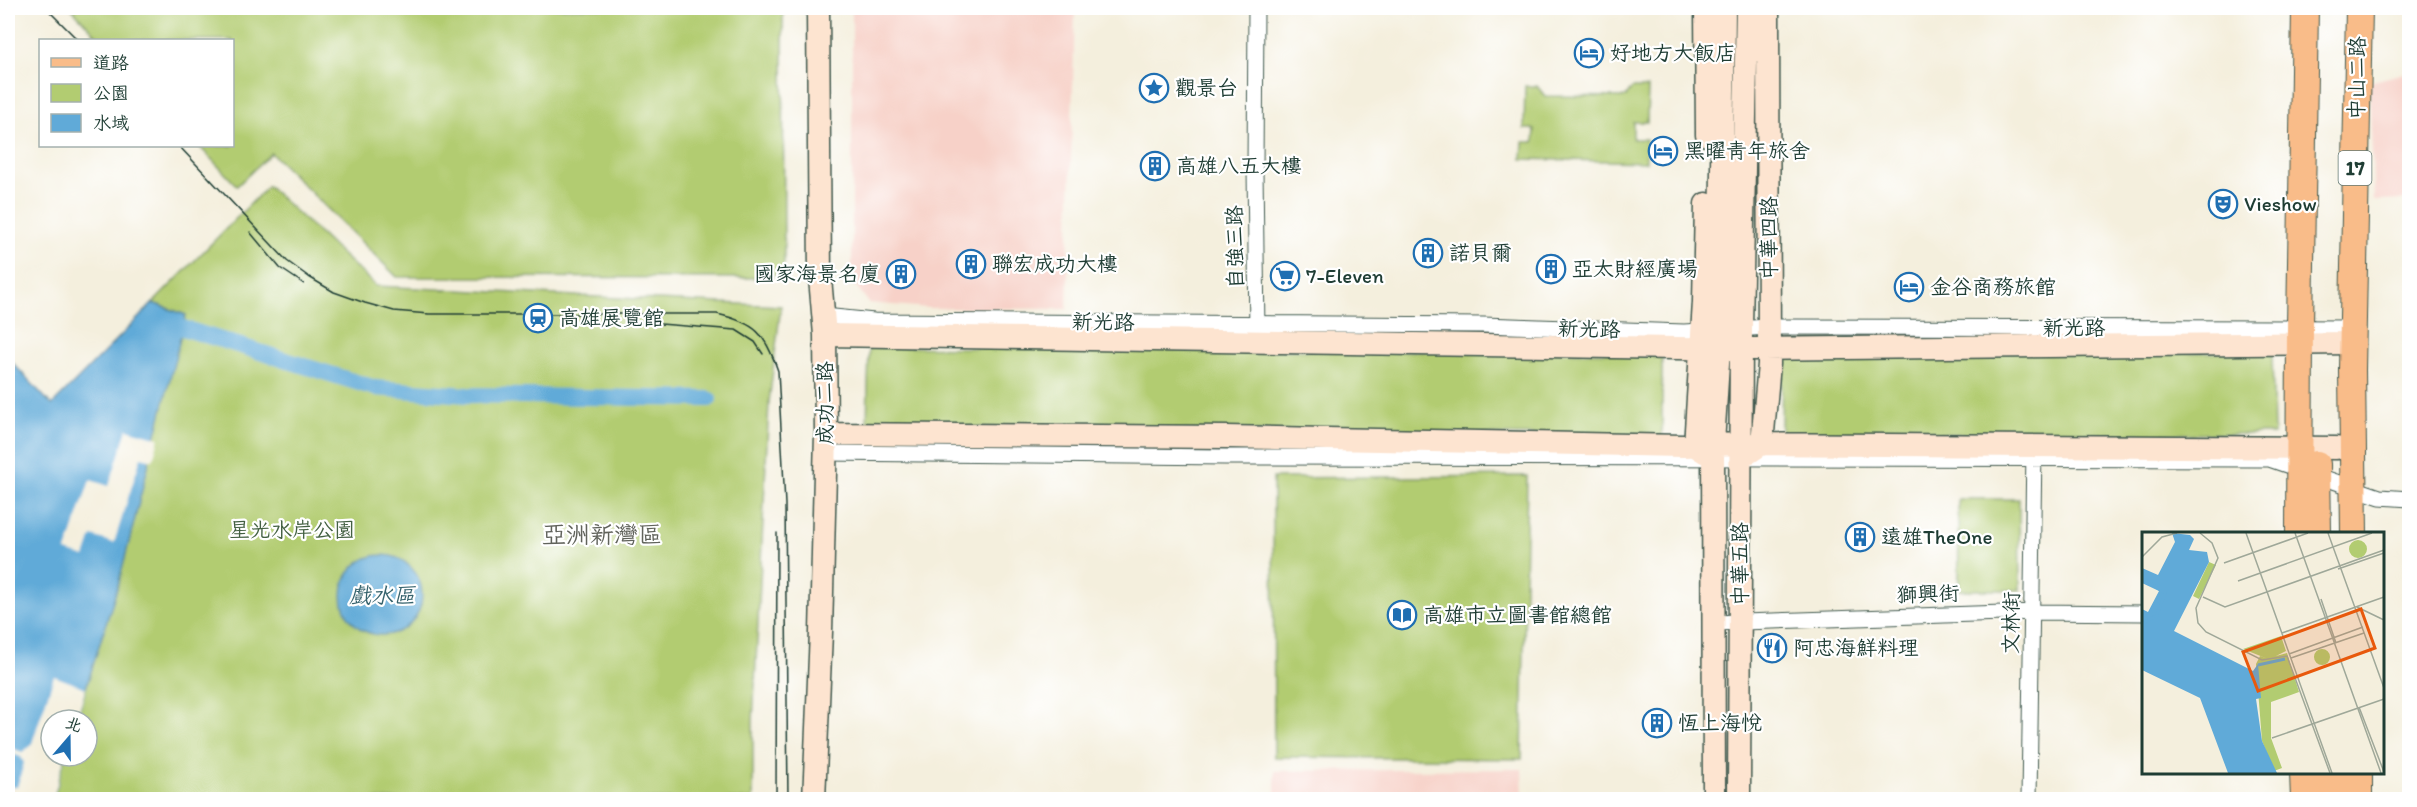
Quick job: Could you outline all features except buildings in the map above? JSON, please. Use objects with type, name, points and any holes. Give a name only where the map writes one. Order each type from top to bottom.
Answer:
[{"type":"main road","name":"中山二路","points":[[2306,8],[2304,338],[2323,466],[2337,532]]},
{"type":"main road","name":"中山二路","points":[[2300,532],[2323,466],[2349,338],[2359,8]]},
{"type":"main road","name":"中山二路","points":[[2318,532],[2323,466],[2337,368],[2349,338]]},
{"type":"main road","name":"中山二路","points":[[2323,466],[2353,532]]},
{"type":"main road","points":[[2303,774],[2304,800]]},
{"type":"main road","points":[[2321,774],[2322,800]]},
{"type":"main road","points":[[2341,774],[2341,800]]},
{"type":"main road","points":[[2359,774],[2360,800]]},
{"type":"street","name":"成功二路","points":[[814,800],[826,444],[825,326],[819,271],[818,8]]},
{"type":"street","name":"自強三路","points":[[1256,8],[1257,333]]},
{"type":"street","name":"中華四路","points":[[1706,8],[1706,231],[1721,339]]},
{"type":"street","name":"中華四路","points":[[1721,339],[1724,8]]},
{"type":"street","name":"中華四路","points":[[1707,449],[1721,339],[1747,8]]},
{"type":"street","name":"中華四路","points":[[1748,448],[1769,338],[1767,8]]},
{"type":"street","name":"新光路","points":[[825,326],[1721,339],[2349,338]]},
{"type":"street","name":"中華五路","points":[[1721,339],[1748,448],[1740,621],[1739,800]]},
{"type":"street","points":[[826,444],[1226,437],[1707,449],[2034,452],[2323,466],[2380,497],[2409,499]]},
{"type":"street","name":"中華五路","points":[[1707,449],[1714,623],[1714,800]]},
{"type":"street","name":"文林街","points":[[2029,800],[2034,452]]},
{"type":"street","name":"獅興街","points":[[1714,623],[2032,612],[2142,614]]},
{"type":"shaded area","points":[[852,8],[1075,8],[1067,309],[928,308],[869,303],[852,281]]},
{"type":"shaded area","points":[[2409,72],[2409,200],[2374,201],[2369,82]]},
{"type":"shaded area","points":[[1522,769],[1523,799],[1275,799],[1275,771]]},
{"type":"green space","points":[[71,8],[783,8],[784,264],[771,278],[397,277],[271,153],[237,186],[200,147],[234,147],[234,39],[100,39]]},
{"type":"green space","points":[[1525,86],[1537,86],[1545,96],[1626,97],[1632,88],[1648,88],[1647,122],[1633,122],[1633,139],[1646,139],[1646,162],[1522,159],[1523,142],[1534,142],[1535,129],[1524,129]]},
{"type":"green space","name":"星光水岸公園","points":[[268,186],[376,286],[781,306],[769,402],[753,722],[753,799],[53,800],[62,768],[99,768],[99,708],[79,708],[186,315],[153,303]]},
{"type":"green space","points":[[869,347],[1662,353],[1662,437],[867,426]]},
{"type":"green space","points":[[1782,350],[2272,353],[2274,434],[1781,434]]},
{"type":"green space","points":[[1527,476],[1522,759],[1274,757],[1273,478]]},
{"type":"green space","points":[[1958,499],[2019,499],[2020,590],[1959,590]]},
{"type":"water","points":[[153,303],[186,315],[119,582],[80,708],[39,708],[39,768],[62,768],[53,799],[8,799],[8,358],[52,405]]},
{"type":"water","name":"戲水區","points":[[382,555],[397,558],[410,567],[419,580],[422,595],[419,610],[410,623],[397,632],[382,635],[367,632],[354,623],[345,610],[342,595],[345,580],[354,567],[367,558]]},
{"type":"pier","points":[[127,429],[159,438],[153,460],[141,457],[114,543],[92,536],[85,557],[66,551],[90,480],[109,486]]},
{"type":"pier","points":[[54,676],[86,688],[80,708],[43,708]]},
{"type":"pier","points":[[39,722],[39,768],[62,768],[53,799],[13,799],[8,792],[8,787],[17,787],[24,763],[21,757],[8,752],[8,747],[22,752],[31,746]]},
{"type":"waterway","points":[[183,328],[375,388],[467,395],[709,399]]},
{"type":"tram line","points":[[46,8],[77,39]]},
{"type":"tram line","points":[[180,147],[287,261],[334,292],[365,303],[394,311],[429,314],[717,314],[741,321],[757,332],[768,347],[778,371],[785,504],[788,800]]},
{"type":"tram line","points":[[250,232],[280,268],[304,284]]},
{"type":"tram line","points":[[635,322],[736,330],[755,342],[763,354]]},
{"type":"tram line","points":[[776,800],[777,533]]},
{"type":"place","name":"好地方大飯店","points":[[1589,53]]},
{"type":"place","name":"觀景台","points":[[1154,88]]},
{"type":"place","name":"黑曜青年旅舍","points":[[1663,151]]},
{"type":"place","name":"高雄八五大樓","points":[[1155,166]]},
{"type":"place","name":"Vieshow","points":[[2223,204]]},
{"type":"place","name":"諾貝爾","points":[[1428,253]]},
{"type":"place","name":"聯宏成功大樓","points":[[971,264]]},
{"type":"place","name":"亞太財經廣場","points":[[1551,269]]},
{"type":"place","name":"國家海景名廈","points":[[901,274]]},
{"type":"place","name":"7-Eleven","points":[[1285,276]]},
{"type":"place","name":"金谷商務旅館","points":[[1909,287]]},
{"type":"place","name":"高雄展覽館","points":[[538,318]]},
{"type":"place","name":"遠雄TheOne","points":[[1860,537]]},
{"type":"place","name":"高雄市立圖書館總館","points":[[1402,615]]},
{"type":"place","name":"阿忠海鮮料理","points":[[1772,648]]},
{"type":"place","name":"恆上海悅","points":[[1657,723]]},
{"type":"district","name":"亞洲新灣區","points":[[602,535]]}]
